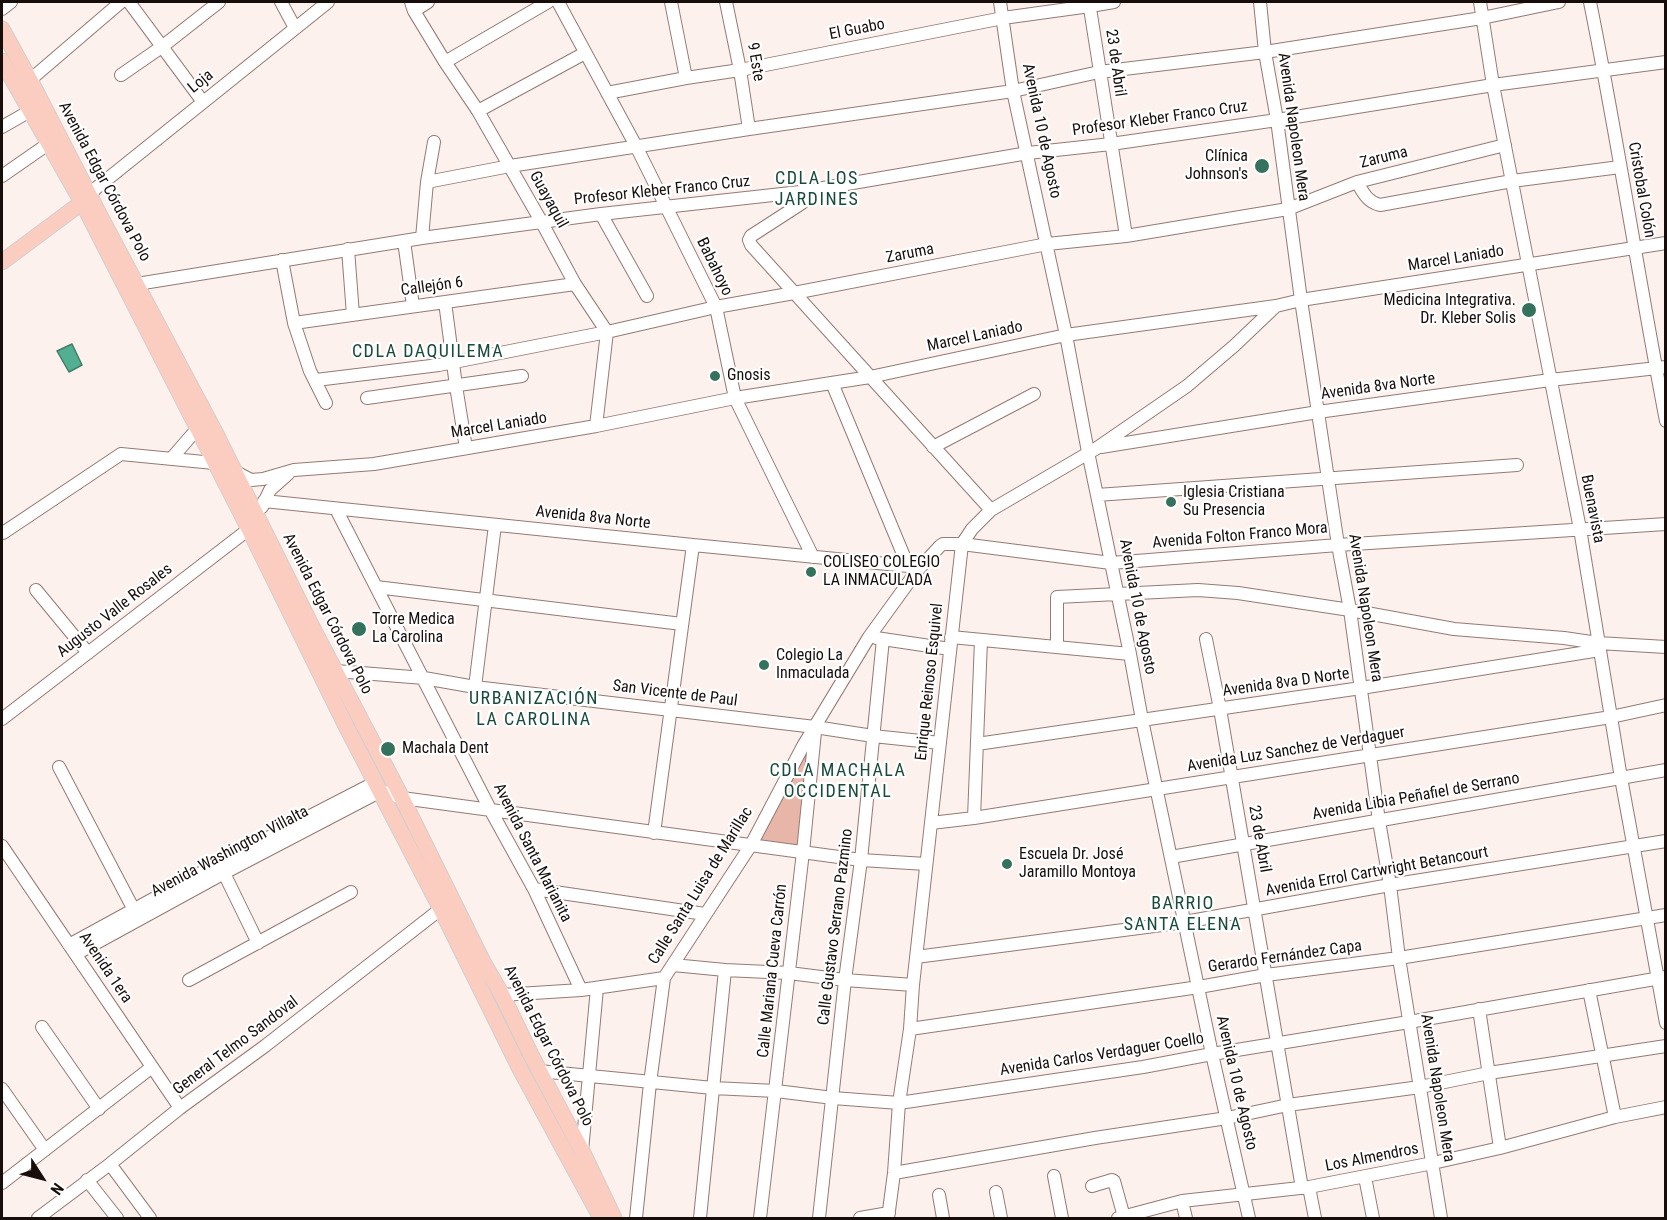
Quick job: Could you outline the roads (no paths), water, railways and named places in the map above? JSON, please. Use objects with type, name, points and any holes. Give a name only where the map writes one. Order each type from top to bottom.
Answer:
[{"type":"main road","name":"Avenida Edgar Córdova Polo","points":[[2,29],[132,287],[197,429],[345,724],[447,904],[502,995],[614,1218]]},
{"type":"main road","name":"Avenida Edgar Córdova Polo","points":[[2,61],[48,144],[86,195]]},
{"type":"main road","points":[[2,255],[86,195]]},
{"type":"main road","points":[[2,262],[86,195]]},
{"type":"main road","name":"Avenida Edgar Córdova Polo","points":[[132,287],[216,434],[312,627],[402,798],[520,1069],[600,1218]]},
{"type":"street","points":[[2,9],[11,2]]},
{"type":"street","points":[[30,81],[121,2]]},
{"type":"street","points":[[129,2],[203,102]]},
{"type":"street","points":[[121,75],[163,46],[219,2]]},
{"type":"street","points":[[281,2],[295,28]]},
{"type":"street","name":"Loja","points":[[86,195],[328,2]]},
{"type":"street","points":[[412,6],[428,2]]},
{"type":"street","points":[[445,62],[548,2]]},
{"type":"street","name":"Babahoyo","points":[[558,2],[636,146],[716,307],[735,398],[813,557]]},
{"type":"street","points":[[671,2],[686,78]]},
{"type":"street","name":"9 Este","points":[[726,2],[749,129]]},
{"type":"street","name":"Avenida 10 de Agosto","points":[[1000,2],[1013,91],[1093,450],[1097,495],[1142,720],[1249,1218]]},
{"type":"street","name":"El Guabo","points":[[607,93],[740,70],[1003,18],[1114,2]]},
{"type":"street","name":"Avenida Napoleon Mera","points":[[1260,2],[1265,52],[1277,120],[1301,300],[1350,610],[1399,958],[1441,1218]]},
{"type":"street","name":"Buenavista","points":[[1480,2],[1493,85],[1580,529],[1621,778],[1647,919],[1661,978],[1665,1023]]},
{"type":"street","points":[[427,182],[636,146],[1013,91],[1099,72],[1265,52],[1482,18],[1558,2]]},
{"type":"street","name":"Cristobal Colón","points":[[1590,2],[1634,248],[1660,368],[1665,421]]},
{"type":"street","name":"23 de Abril","points":[[1090,4],[1126,236]]},
{"type":"street","name":"Guayaquil","points":[[412,6],[445,62],[478,111],[542,221],[575,284],[607,332]]},
{"type":"street","points":[[478,111],[585,53]]},
{"type":"street","name":"Profesor Kleber Franco Cruz","points":[[132,287],[422,238],[542,221],[800,192],[1028,153],[1110,144],[1493,85],[1665,62]]},
{"type":"street","points":[[2,127],[30,111]]},
{"type":"street","points":[[422,238],[427,182],[434,142]]},
{"type":"street","points":[[2,176],[48,144]]},
{"type":"street","name":"Zaruma","points":[[316,380],[439,365],[607,332],[716,307],[1047,244],[1126,236],[1288,209],[1357,182],[1505,145]]},
{"type":"street","points":[[1357,182],[1368,200],[1380,205],[1512,182],[1620,167]]},
{"type":"street","points":[[800,192],[804,200],[802,203],[751,236],[749,240],[751,245],[991,510]]},
{"type":"street","points":[[602,214],[646,296]]},
{"type":"street","points":[[404,241],[413,306]]},
{"type":"street","name":"Marcel Laniado","points":[[234,471],[251,480],[294,470],[374,464],[596,426],[735,398],[870,377],[1066,335],[1276,306],[1301,300],[1665,243]]},
{"type":"street","points":[[348,249],[353,315]]},
{"type":"street","points":[[282,260],[294,323],[310,371],[326,403]]},
{"type":"street","name":"Callejón 6","points":[[294,323],[575,284]]},
{"type":"street","points":[[445,302],[466,448]]},
{"type":"street","name":"Enrique Reinoso Esquivel","points":[[888,1216],[963,544],[972,529],[991,510],[1093,450],[1187,386],[1276,306]]},
{"type":"street","points":[[596,426],[607,332]]},
{"type":"street","name":"Avenida 8va Norte","points":[[1093,450],[1318,412],[1550,380],[1660,368]]},
{"type":"street","points":[[367,398],[522,376]]},
{"type":"street","points":[[832,383],[912,569]]},
{"type":"street","points":[[933,447],[1034,394]]},
{"type":"street","points":[[171,459],[197,429]]},
{"type":"street","points":[[2,531],[3,533],[121,454],[214,463]]},
{"type":"street","points":[[1097,495],[1517,465]]},
{"type":"street","points":[[265,532],[262,514],[264,501],[275,485],[294,470]]},
{"type":"street","name":"Avenida 8va Norte","points":[[264,501],[912,569]]},
{"type":"street","name":"Avenida Santa Marianita","points":[[336,509],[491,811],[534,889],[582,990]]},
{"type":"street","name":"Avenida Folton Franco Mora","points":[[963,544],[1112,563],[1338,544],[1665,524]]},
{"type":"street","points":[[476,687],[495,525]]},
{"type":"street","name":"Augusto Valle Rosales","points":[[2,719],[249,529]]},
{"type":"street","name":"Calle Santa Luisa de Marillac","points":[[502,995],[582,990],[664,978],[751,845],[803,746],[912,569],[940,546],[963,544]]},
{"type":"street","points":[[654,833],[693,545]]},
{"type":"street","points":[[376,586],[682,624]]},
{"type":"street","points":[[36,590],[88,653]]},
{"type":"street","points":[[1057,647],[1057,597],[1198,590],[1238,593],[1350,610],[1454,629],[1564,638],[1599,646],[1665,647]]},
{"type":"street","points":[[869,637],[951,643],[981,640],[1130,654]]},
{"type":"street","name":"Calle Gustavo Serrano Pazmino","points":[[819,1218],[884,639]]},
{"type":"street","name":"23 de Abril","points":[[1206,639],[1232,776],[1288,1105],[1315,1218]]},
{"type":"street","points":[[974,818],[981,640]]},
{"type":"street","name":"Avenida 8va D Norte","points":[[976,744],[1361,688],[1599,646]]},
{"type":"street","name":"San Vicente de Paul","points":[[336,671],[424,678],[476,687],[940,743]]},
{"type":"street","name":"Avenida Luz Sanchez de Verdaguer","points":[[931,823],[1611,717],[1665,705]]},
{"type":"street","name":"Calle Mariana Cueva Carrón","points":[[760,1218],[803,852],[815,728]]},
{"type":"street","points":[[59,767],[134,909]]},
{"type":"street","name":"Avenida Libia Peñafiel de Serrano","points":[[1171,857],[1665,770]]},
{"type":"street","points":[[379,786],[402,798],[491,811],[861,860],[926,864]]},
{"type":"street","name":"Avenida Washington Villalta","points":[[73,950],[222,868],[379,786]]},
{"type":"street","name":"Avenida Errol Cartwright Betancourt","points":[[916,957],[1185,922],[1390,885],[1665,841]]},
{"type":"street","name":"Avenida 1era","points":[[2,846],[180,1108]]},
{"type":"street","points":[[222,868],[258,943]]},
{"type":"street","name":"Avenida Washington Villalta","points":[[73,950],[134,909],[222,868]]},
{"type":"street","points":[[534,889],[705,914]]},
{"type":"street","points":[[189,980],[351,892]]},
{"type":"street","name":"General Telmo Sandoval","points":[[38,1218],[180,1108],[265,1046],[447,904]]},
{"type":"street","name":"Gerardo Fernández Capa","points":[[910,1029],[1199,987],[1266,975],[1399,958],[1665,915]]},
{"type":"street","points":[[673,965],[789,973],[913,986]]},
{"type":"street","points":[[700,1218],[725,970]]},
{"type":"street","points":[[636,1218],[664,978]]},
{"type":"street","name":"Avenida Carlos Verdaguer Coello","points":[[540,1071],[650,1083],[776,1091],[899,1103],[1143,1067],[1661,978]]},
{"type":"street","points":[[582,1151],[597,988]]},
{"type":"street","points":[[1589,990],[1615,1117]]},
{"type":"street","points":[[1479,1009],[1500,1148]]},
{"type":"street","points":[[42,1026],[99,1109]]},
{"type":"street","points":[[894,1173],[1227,1118],[1288,1105],[1420,1087],[1489,1073],[1665,1046]]},
{"type":"street","points":[[2,1183],[152,1067]]},
{"type":"street","points":[[2,1089],[45,1150]]},
{"type":"street","name":"Los Almendros","points":[[1121,1218],[1182,1201],[1306,1187],[1365,1177],[1500,1148],[1615,1117],[1665,1107]]},
{"type":"street","points":[[110,1164],[150,1218]]},
{"type":"street","points":[[1054,1176],[1062,1218]]},
{"type":"street","points":[[1365,1177],[1373,1218]]},
{"type":"street","points":[[87,1180],[117,1218]]},
{"type":"street","points":[[1092,1186],[1114,1181],[1121,1218]]},
{"type":"street","points":[[996,1192],[1001,1218]]},
{"type":"street","points":[[939,1195],[943,1218]]},
{"type":"street","points":[[1182,1201],[1186,1218]]},
{"type":"street","points":[[860,1218],[888,1216]]},
{"type":"place","name":"Clínica Johnson's","points":[[1262,166]]},
{"type":"place","name":"Medicina Integrativa. Dr. Kleber Solis","points":[[1529,310]]},
{"type":"place","name":"Gnosis","points":[[715,376]]},
{"type":"place","name":"Iglesia Cristiana Su Presencia","points":[[1171,502]]},
{"type":"place","name":"COLISEO COLEGIO LA INMACULADA","points":[[811,572]]},
{"type":"place","name":"Torre Medica La Carolina","points":[[359,629]]},
{"type":"place","name":"Colegio La Inmaculada","points":[[764,665]]},
{"type":"place","name":"Machala Dent","points":[[388,749]]},
{"type":"place","name":"Escuela Dr. José Jaramillo Montoya","points":[[1007,864]]},
{"type":"district","name":"CDLA LOS JARDINES","points":[[817,189]]},
{"type":"district","name":"CDLA DAQUILEMA","points":[[428,352]]},
{"type":"district","name":"URBANIZACIÓN LA CAROLINA","points":[[534,709]]},
{"type":"district","name":"CDLA MACHALA OCCIDENTAL","points":[[838,781]]},
{"type":"district","name":"BARRIO SANTA ELENA","points":[[1183,914]]}]
